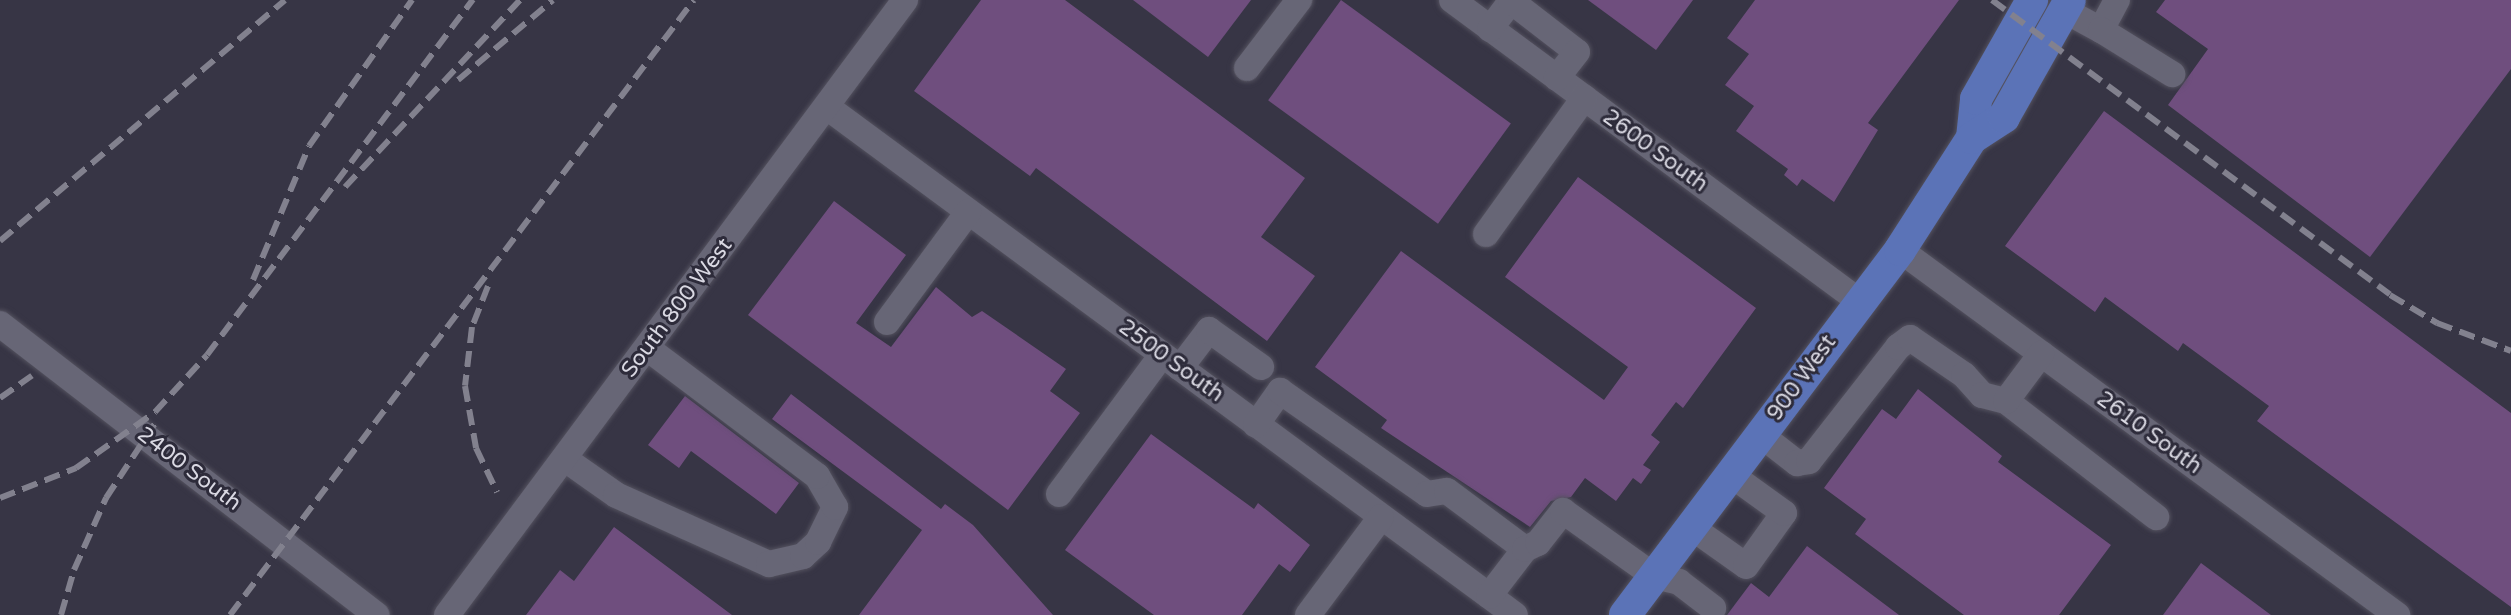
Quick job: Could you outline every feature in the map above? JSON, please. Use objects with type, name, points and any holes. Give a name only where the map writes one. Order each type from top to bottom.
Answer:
[{"type":"main road","name":"900 West","points":[[1972,138],[1976,99],[2032,0]]},
{"type":"main road","name":"900 West","points":[[1625,615],[1900,250],[1972,138],[2004,117],[2067,5]]},
{"type":"street","name":"South 800 West","points":[[457,611],[565,459],[905,0]]},
{"type":"street","points":[[1247,68],[1299,0]]},
{"type":"street","name":"2600 South","points":[[1452,0],[1859,301]]},
{"type":"street","points":[[2101,30],[2117,0]]},
{"type":"street","points":[[2067,5],[2172,74]]},
{"type":"street","points":[[1486,234],[1584,98]]},
{"type":"street","name":"2500 South","points":[[827,107],[1515,615]]},
{"type":"street","points":[[887,322],[968,212]]},
{"type":"street","name":"2610 South","points":[[1900,250],[2397,615]]},
{"type":"street","name":"2400 South","points":[[0,324],[377,615]]},
{"type":"street","points":[[1059,494],[1171,362],[1209,330],[1261,367]]},
{"type":"street","points":[[1761,435],[1797,463],[1809,461],[1898,347],[1910,338],[1964,375],[1982,395],[2006,401],[2156,517]]},
{"type":"street","points":[[565,459],[616,495],[769,564],[803,556],[818,542],[835,507],[817,476],[647,348]]},
{"type":"street","points":[[2006,401],[2041,354]]},
{"type":"street","points":[[1256,425],[1280,391],[1427,494],[1447,491],[1525,549]]},
{"type":"street","points":[[1691,527],[1746,566],[1784,513],[1730,474]]},
{"type":"street","points":[[1489,596],[1525,549],[1538,543],[1563,511],[1654,576],[1679,582],[1713,608]]},
{"type":"street","points":[[1308,615],[1381,517]]},
{"type":"building","points":[[981,0],[1065,0],[1305,178],[1261,237],[1315,276],[1267,341],[1036,168],[1030,176],[914,91]]},
{"type":"building","points":[[1133,0],[1251,0],[1208,57]]},
{"type":"building","points":[[1341,0],[1511,123],[1438,224],[1268,100]]},
{"type":"building","points":[[1588,0],[1693,0],[1656,50]]},
{"type":"building","points":[[1755,0],[1959,0],[1868,123],[1878,130],[1834,202],[1802,179],[1797,186],[1784,175],[1788,169],[1736,131],[1754,106],[1725,85],[1749,54],[1727,38]]},
{"type":"building","points":[[2165,0],[2511,0],[2511,69],[2370,257],[2168,105],[2208,49],[2156,12]]},
{"type":"building","points":[[2104,111],[2511,413],[2511,607],[2257,421],[2269,406],[2183,343],[2178,351],[2105,297],[2095,312],[2005,246]]},
{"type":"building","points":[[1578,177],[1756,308],[1683,408],[1676,402],[1651,435],[1660,442],[1643,465],[1651,470],[1641,484],[1633,478],[1616,501],[1585,478],[1571,497],[1551,501],[1530,527],[1381,428],[1387,420],[1315,367],[1401,251],[1604,400],[1628,367],[1505,277]]},
{"type":"building","points":[[834,201],[906,255],[856,323],[891,347],[936,287],[972,317],[982,311],[1066,369],[1050,391],[1080,413],[1008,510],[748,315]]},
{"type":"building","points":[[1918,389],[2002,456],[1998,462],[2111,545],[2059,615],[1964,615],[1855,534],[1866,519],[1824,488],[1882,409],[1896,419]]},
{"type":"building","points":[[791,394],[941,509],[945,504],[973,525],[1053,615],[859,615],[922,530],[772,419]]},
{"type":"building","points":[[685,396],[799,483],[776,514],[691,451],[679,468],[648,445]]},
{"type":"building","points":[[1151,434],[1254,509],[1258,503],[1310,545],[1290,572],[1279,564],[1242,615],[1154,615],[1065,550]]},
{"type":"building","points":[[614,527],[732,615],[526,615],[560,570],[574,581]]},
{"type":"building","points":[[1807,546],[1899,615],[1727,615],[1751,583],[1769,597]]},
{"type":"building","points":[[2201,563],[2271,615],[2163,615]]},
{"type":"railway","points":[[0,241],[285,0]]},
{"type":"railway","points":[[253,280],[309,146],[412,0]]},
{"type":"railway","points":[[0,498],[76,468],[155,412],[207,355],[473,0]]},
{"type":"railway","points":[[345,187],[520,0]]},
{"type":"railway","points":[[458,80],[553,0]]},
{"type":"railway","points":[[230,615],[694,0]]},
{"type":"railway","points":[[1992,0],[2390,295],[2437,323],[2511,351]]},
{"type":"railway","points":[[488,286],[472,327],[465,386],[476,448],[497,492]]},
{"type":"railway","points":[[0,398],[32,376]]},
{"type":"railway","points":[[61,615],[74,570],[106,498],[156,422]]}]
